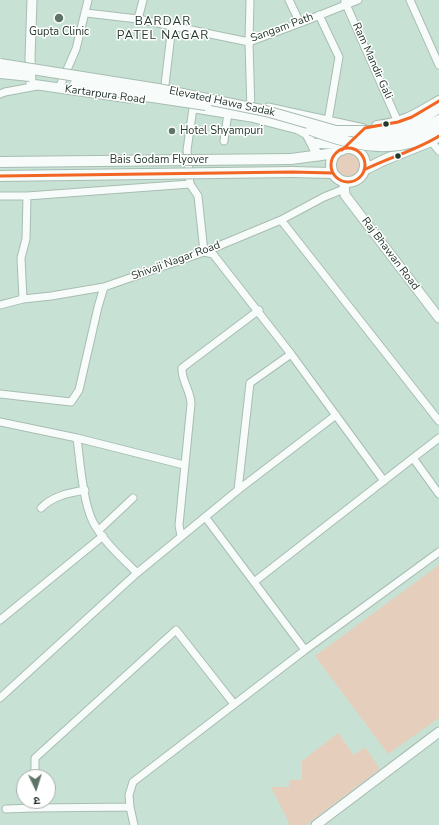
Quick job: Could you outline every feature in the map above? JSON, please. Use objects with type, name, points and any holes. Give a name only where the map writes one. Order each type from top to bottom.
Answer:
[{"type":"main road","name":"Elevated Hawa Sadak","points":[[0,64],[158,89],[266,111],[336,131],[372,131],[400,128],[421,119],[439,108]]},
{"type":"main road","name":"Elevated Hawa Sadak","points":[[0,73],[46,78],[264,116],[301,126],[335,139],[373,146],[395,146],[427,138],[439,131]]},
{"type":"main road","points":[[435,139],[364,170],[358,178],[344,185],[332,173],[331,162],[342,149],[365,128],[398,122],[412,117],[439,101]]},
{"type":"main road","points":[[336,131],[376,139],[389,138],[403,136],[424,129],[439,120]]},
{"type":"main road","points":[[342,149],[352,149],[361,155],[364,170]]},
{"type":"main road","name":"Bais Godam Flyover","points":[[0,162],[291,159],[318,156],[342,149]]},
{"type":"main road","name":"Bais Godam Flyover","points":[[0,176],[292,172],[332,173]]},
{"type":"street","points":[[0,94],[34,85],[30,66],[32,0]]},
{"type":"street","points":[[59,88],[76,49],[88,0]]},
{"type":"street","points":[[138,20],[143,0]]},
{"type":"street","points":[[250,0],[249,42],[251,117]]},
{"type":"street","points":[[289,0],[300,23]]},
{"type":"street","name":"Sangam Path","points":[[86,12],[172,26],[249,42],[300,23],[346,2],[358,0]]},
{"type":"street","points":[[410,0],[439,65]]},
{"type":"street","name":"Ram Mandir Gali","points":[[346,2],[398,122]]},
{"type":"street","points":[[318,156],[308,134],[328,121],[339,57],[319,15]]},
{"type":"street","points":[[163,103],[172,26]]},
{"type":"street","points":[[30,66],[250,103],[365,128]]},
{"type":"street","name":"Kartarpura Road","points":[[34,85],[251,117],[298,129],[308,134]]},
{"type":"street","points":[[193,108],[187,150],[190,184],[198,196],[204,252],[213,254],[259,310],[384,481]]},
{"type":"street","points":[[224,141],[228,113]]},
{"type":"street","points":[[435,139],[439,151]]},
{"type":"street","points":[[312,143],[342,149]]},
{"type":"street","points":[[0,196],[27,196],[190,184]]},
{"type":"street","name":"Shivaji Nagar Road","points":[[0,305],[23,299],[104,287],[204,252],[281,220],[344,185]]},
{"type":"street","name":"Raj Bhawan Road","points":[[344,185],[345,195],[439,318]]},
{"type":"street","points":[[23,299],[21,258],[26,239],[27,196]]},
{"type":"street","points":[[281,220],[439,420]]},
{"type":"street","points":[[0,394],[71,402],[78,390],[104,287]]},
{"type":"street","points":[[181,536],[179,525],[191,404],[191,396],[182,374],[182,368],[259,310]]},
{"type":"street","points":[[238,490],[250,383],[292,354]]},
{"type":"street","points":[[0,698],[137,573],[181,536],[206,518],[238,490],[336,415]]},
{"type":"street","points":[[0,422],[77,438],[184,465]]},
{"type":"street","points":[[77,438],[87,508],[93,522],[137,573]]},
{"type":"street","points":[[254,582],[439,438]]},
{"type":"street","points":[[413,458],[439,494]]},
{"type":"street","points":[[41,508],[46,503],[58,497],[85,490]]},
{"type":"street","points":[[0,620],[101,533],[133,498]]},
{"type":"street","points":[[206,518],[305,650]]},
{"type":"street","points":[[134,825],[129,795],[133,782],[305,650],[439,552]]},
{"type":"street","points":[[35,769],[35,758],[176,630],[234,704]]},
{"type":"street","points":[[316,825],[439,732]]},
{"type":"street","points":[[56,805],[130,807]]},
{"type":"street","points":[[6,809],[16,808]]},
{"type":"shaded area","points":[[349,152],[358,155],[361,164],[358,173],[349,176],[340,173],[337,164],[340,155]]},
{"type":"shaded area","points":[[439,565],[439,718],[388,754],[315,656]]},
{"type":"shaded area","points":[[338,733],[354,755],[365,747],[380,769],[306,825],[290,825],[271,787],[289,787],[289,780],[302,780],[302,761]]},
{"type":"transit line","points":[[342,150],[365,128],[398,122],[412,117],[439,101]]},
{"type":"transit line","points":[[364,170],[421,146],[439,136]]},
{"type":"transit line","points":[[348,148],[360,153],[365,165],[360,177],[348,182],[336,177],[331,165],[336,153],[348,148]]},
{"type":"transit line","points":[[0,176],[292,172],[332,173]]},
{"type":"place","name":"Gupta Clinic","points":[[59,18]]},
{"type":"place","name":"Hotel Shyampuri","points":[[172,131]]},
{"type":"district","name":"BARDAR PATEL NAGAR","points":[[163,29]]}]
